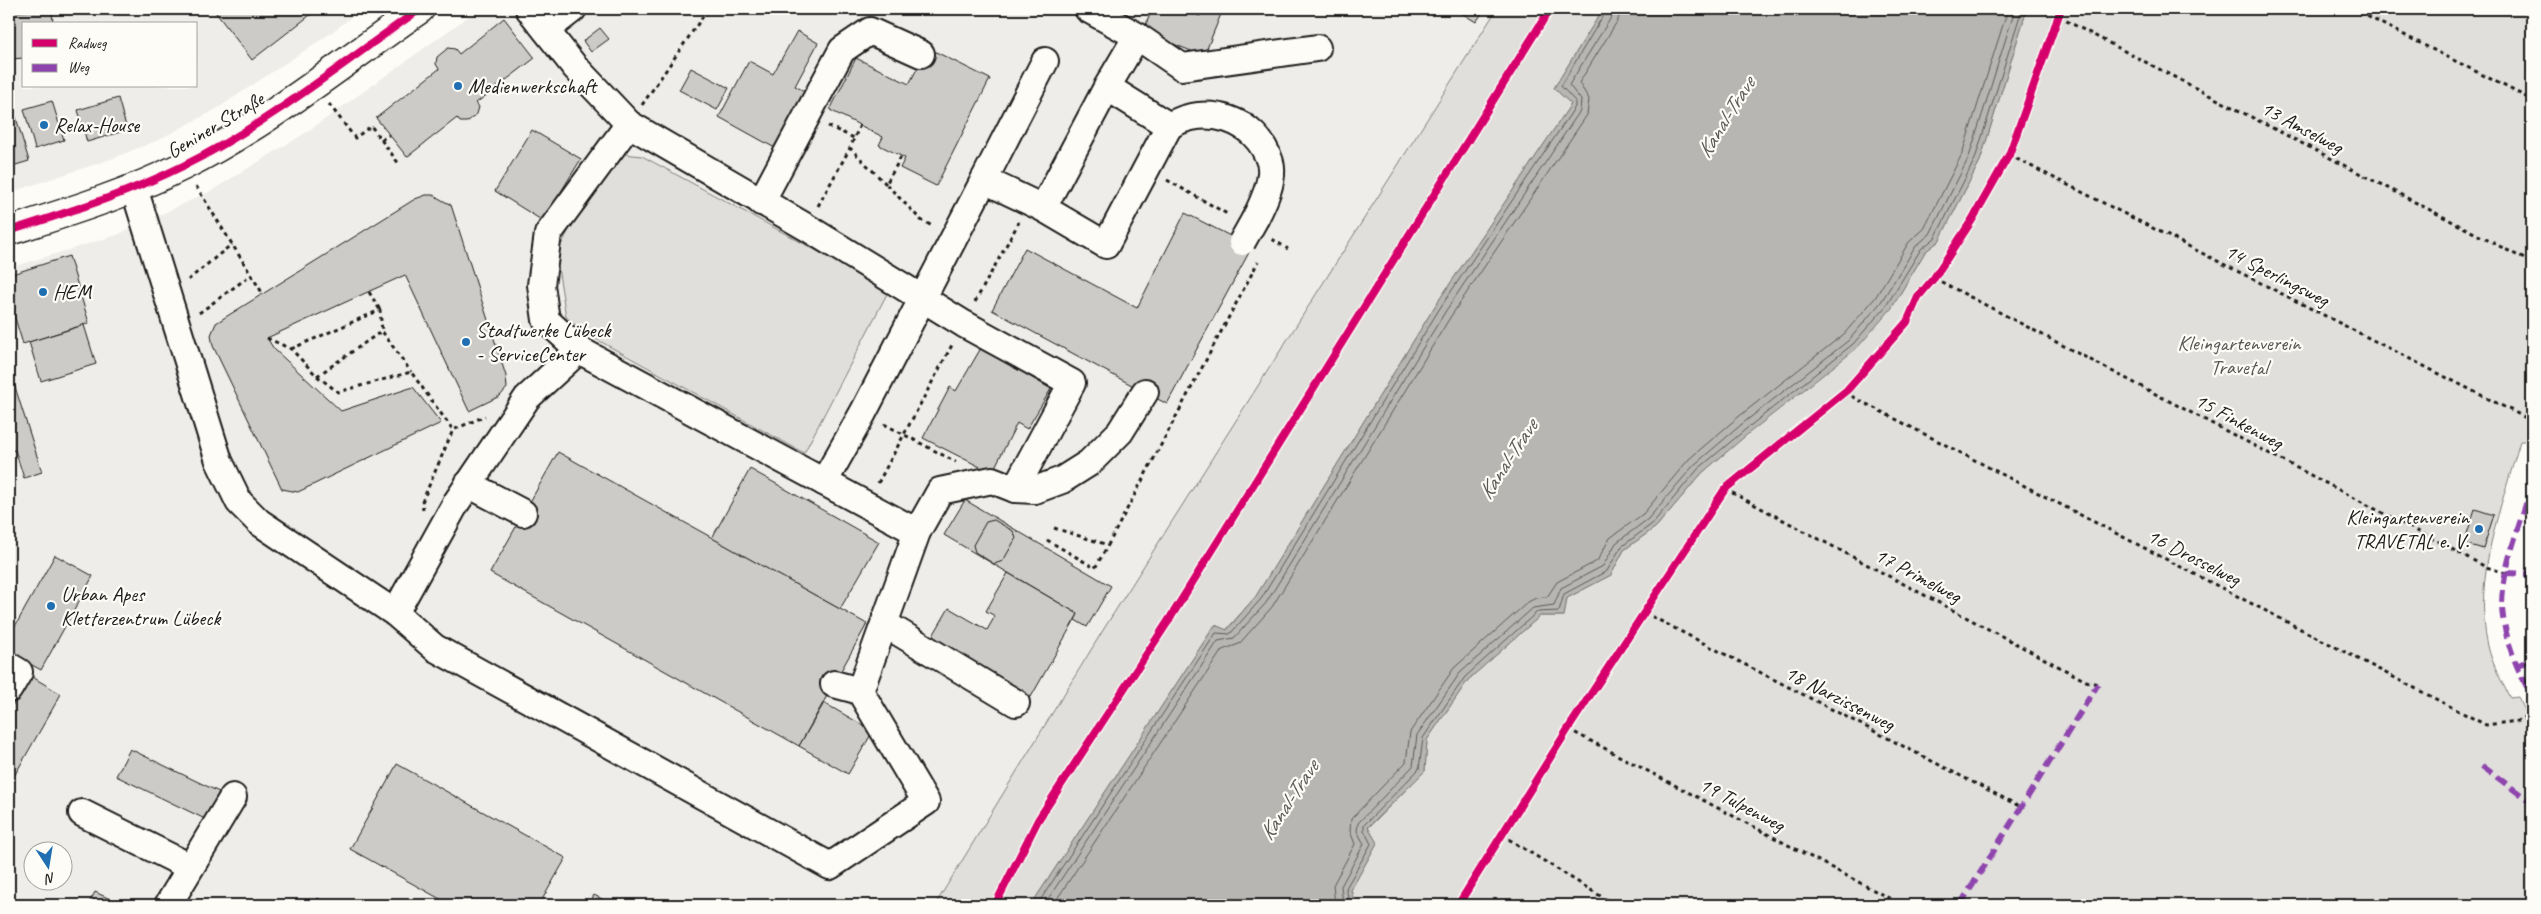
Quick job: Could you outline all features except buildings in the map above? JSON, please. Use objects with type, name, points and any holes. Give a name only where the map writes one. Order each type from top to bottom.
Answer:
[{"type":"main road","name":"Geniner Straße","points":[[9,231],[134,188],[184,166],[253,125],[420,9]]},
{"type":"lane","points":[[529,9],[575,67],[629,124],[806,227],[964,324],[1072,383],[1003,484]]},
{"type":"lane","points":[[546,30],[573,9]]},
{"type":"lane","points":[[1088,9],[1138,36],[1182,67],[1317,48]]},
{"type":"lane","points":[[761,202],[842,50],[870,31],[921,54]]},
{"type":"lane","points":[[1037,205],[1138,36]]},
{"type":"lane","points":[[824,482],[864,413],[1045,60]]},
{"type":"lane","points":[[1107,87],[1170,126]]},
{"type":"lane","points":[[984,180],[1037,205],[1106,245],[1170,126],[1184,117],[1221,116],[1256,135],[1270,163],[1267,195],[1256,235]]},
{"type":"lane","points":[[629,124],[548,234],[541,285],[546,320],[579,350],[917,532]]},
{"type":"lane","points":[[134,188],[219,461],[239,502],[259,522],[395,613],[435,648],[830,866],[926,802],[860,691],[834,684]]},
{"type":"lane","points":[[395,613],[468,484],[527,398],[579,350]]},
{"type":"lane","points":[[860,691],[917,532],[940,492],[1003,484],[1035,490],[1062,480],[1089,462],[1120,432],[1146,392]]},
{"type":"lane","points":[[468,484],[524,513]]},
{"type":"lane","points":[[885,624],[1016,703]]},
{"type":"lane","points":[[9,666],[19,672],[9,689]]},
{"type":"lane","points":[[168,905],[232,797]]},
{"type":"lane","points":[[82,813],[190,867]]},
{"type":"path","points":[[629,124],[708,9]]},
{"type":"path","points":[[2353,9],[2532,100]]},
{"type":"path","points":[[2055,26],[2060,13]]},
{"type":"path","points":[[314,84],[355,138],[371,126],[399,164]]},
{"type":"path","points":[[806,227],[850,148],[860,126]]},
{"type":"path","points":[[381,140],[389,135]]},
{"type":"path","points":[[850,148],[921,220],[954,239]]},
{"type":"path","points":[[2004,163],[2010,151]]},
{"type":"path","points":[[886,184],[901,156]]},
{"type":"path","points":[[184,166],[263,294]]},
{"type":"path","points":[[1146,169],[1256,235],[1270,238],[1288,249]]},
{"type":"path","points":[[866,504],[964,324],[1037,205]]},
{"type":"path","points":[[1256,235],[1270,238]]},
{"type":"path","points":[[1047,540],[1095,568],[1108,545],[1256,235]]},
{"type":"path","points":[[168,296],[232,244]]},
{"type":"path","points":[[1931,281],[1938,271]]},
{"type":"path","points":[[178,328],[251,276]]},
{"type":"path","points":[[368,292],[380,310],[382,331],[453,430]]},
{"type":"path","points":[[291,349],[380,310]]},
{"type":"path","points":[[317,376],[382,331]]},
{"type":"path","points":[[267,338],[291,349],[317,376],[338,392],[411,372]]},
{"type":"path","points":[[1840,396],[1853,384]]},
{"type":"path","points":[[438,536],[426,521],[422,502],[453,430],[490,414]]},
{"type":"path","points":[[904,436],[1003,484]]},
{"type":"path","points":[[1720,497],[1732,483]]},
{"type":"path","points":[[1054,528],[1108,545]]},
{"type":"path","points":[[1640,621],[1651,604]]},
{"type":"path","points":[[1563,737],[1574,721]]},
{"type":"path","points":[[1497,842],[1507,826]]},
{"type":"path","points":[[1502,835],[1615,905]]},
{"type":"shaded area","points":[[9,9],[362,9],[331,33],[215,110],[158,140],[111,159],[9,193]]},
{"type":"shaded area","points":[[479,9],[1497,9],[1105,627],[935,905],[9,905],[9,268],[117,235],[211,191],[307,132]]},
{"type":"green space","points":[[1497,9],[1603,9],[1554,88],[1571,104],[1435,306],[1256,596],[1226,630],[1215,625],[1031,905],[935,905],[1105,627]]},
{"type":"green space","name":"Kleingartenverein Travetal","points":[[2027,9],[2532,9],[2532,441],[2520,441],[2491,542],[2486,568],[2484,620],[2488,646],[2497,673],[2510,698],[2518,697],[2532,723],[2532,905],[1355,905],[1351,890],[1377,843],[1368,828],[1425,771],[1427,740],[1468,680],[1540,616],[1564,616],[1567,598],[1611,575],[1624,550],[1656,527],[1702,473],[1891,309],[1925,252],[1939,241],[1980,161]]},
{"type":"green space","points":[[625,154],[642,156],[889,290],[804,453],[585,333],[566,317],[556,255],[587,195],[616,157]]},
{"type":"water","name":"Kanal-Trave","points":[[1603,9],[2027,9],[1980,161],[1939,241],[1925,252],[1891,309],[1857,348],[1749,433],[1702,473],[1656,527],[1624,550],[1611,575],[1567,598],[1564,616],[1540,616],[1468,680],[1427,740],[1425,771],[1368,827],[1377,843],[1351,890],[1355,905],[1031,905],[1215,625],[1227,630],[1256,596],[1435,306],[1571,104],[1554,88]]},
{"type":"marked path","points":[[2532,486],[2511,551],[2503,586],[2502,602],[2503,617],[2510,648],[2532,696]]},
{"type":"marked path","points":[[2506,573],[2532,574]]},
{"type":"marked path","points":[[2516,666],[2532,660]]},
{"type":"marked path","points":[[1960,905],[2098,684]]},
{"type":"marked path","points":[[2482,766],[2532,803]]},
{"type":"cycle path","points":[[9,231],[97,202],[162,176],[214,150],[304,92],[420,9]]},
{"type":"cycle path","points":[[995,905],[1038,820],[1167,623],[1550,9]]},
{"type":"cycle path","points":[[1458,905],[1568,729],[1725,489],[1847,390],[1907,322],[1918,297],[1934,278],[1972,220],[2009,155],[2061,9]]},
{"type":"place","name":"Medienwerkschaft","points":[[458,86]]},
{"type":"place","name":"Relax-House","points":[[44,125]]},
{"type":"place","name":"HEM","points":[[43,292]]},
{"type":"place","name":"Stadtwerke Lübeck - ServiceCenter","points":[[466,342]]},
{"type":"place","name":"Kleingartenverein TRAVETAL e. V.","points":[[2479,529]]},
{"type":"place","name":"Urban Apes Kletterzentrum Lübeck","points":[[51,606]]}]
